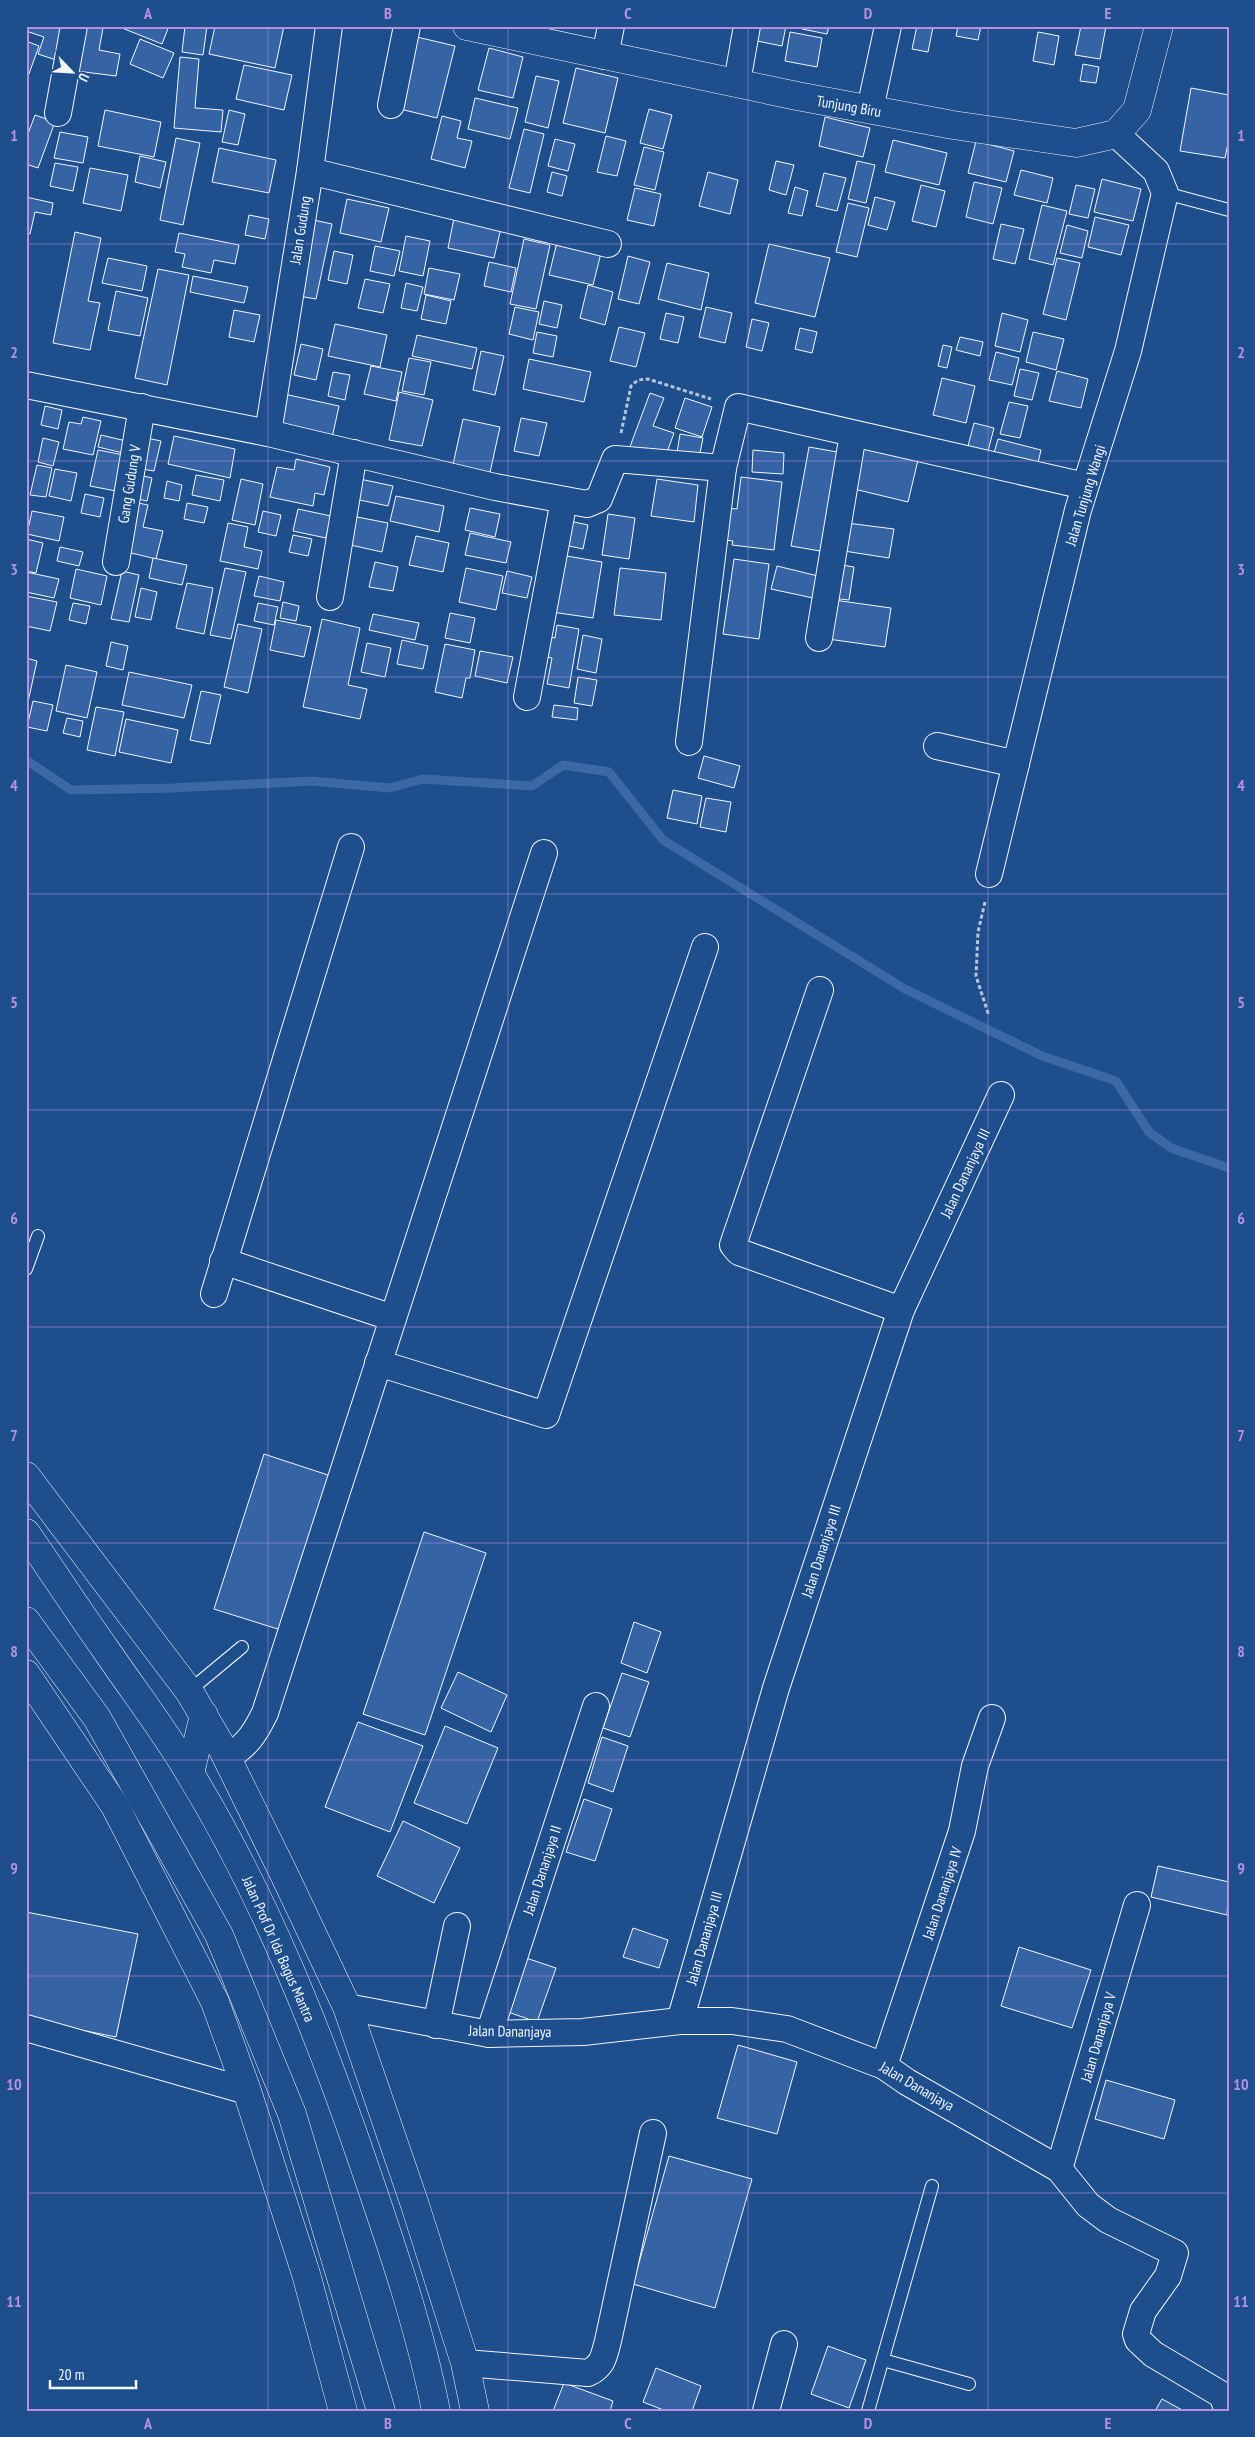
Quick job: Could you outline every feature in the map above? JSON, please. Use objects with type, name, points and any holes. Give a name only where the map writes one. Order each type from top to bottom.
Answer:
[{"type":"main road","name":"Tunjung Biru","points":[[467,26],[797,96],[953,125],[1076,142],[1095,140],[1116,134]]},
{"type":"main road","points":[[1116,134],[1137,110],[1159,26]]},
{"type":"main road","points":[[26,1476],[189,1690],[227,1758],[347,2006],[415,2205],[465,2363],[475,2411]]},
{"type":"main road","name":"Jalan Prof Dr Ida Bagus Mantra","points":[[26,1532],[106,1651],[146,1704],[190,1773],[241,1864],[313,2024],[396,2258],[429,2375],[436,2411]]},
{"type":"main road","points":[[26,1621],[98,1718],[219,1935],[292,2114],[381,2411]]},
{"type":"main road","points":[[26,1674],[115,1806],[215,2002],[247,2091],[306,2274],[343,2411]]},
{"type":"main road","points":[[190,1773],[204,1715]]},
{"type":"main road","points":[[115,1806],[139,1790]]},
{"type":"street","points":[[58,113],[74,26]]},
{"type":"street","name":"Jalan Gudung","points":[[268,433],[310,171],[330,26]]},
{"type":"street","points":[[391,105],[407,26]]},
{"type":"street","points":[[606,56],[610,26]]},
{"type":"street","points":[[737,82],[747,26]]},
{"type":"street","points":[[870,109],[888,26]]},
{"type":"street","points":[[1116,134],[1156,171],[1165,193]]},
{"type":"street","points":[[310,171],[608,244]]},
{"type":"street","name":"Jalan Tunjung Wangi","points":[[989,874],[1078,510],[1128,351],[1165,193]]},
{"type":"street","points":[[26,385],[268,433],[495,487],[587,504],[599,499],[615,460],[723,468]]},
{"type":"street","name":"Gang Gudung V","points":[[116,562],[142,407]]},
{"type":"street","points":[[689,742],[723,468],[738,408],[1086,486]]},
{"type":"street","points":[[819,638],[853,434]]},
{"type":"street","points":[[330,597],[354,453]]},
{"type":"street","points":[[528,697],[564,500]]},
{"type":"street","points":[[936,746],[1016,764]]},
{"type":"street","points":[[214,1294],[351,846]]},
{"type":"street","points":[[227,1758],[245,1746],[255,1733],[265,1712],[544,853]]},
{"type":"street","points":[[378,1363],[546,1415],[705,947]]},
{"type":"street","points":[[820,990],[733,1245],[739,1252],[901,1310]]},
{"type":"street","name":"Jalan Dananjaya III","points":[[680,2021],[776,1688],[901,1310],[1001,1095]]},
{"type":"street","points":[[223,1261],[393,1318]]},
{"type":"street","name":"Jalan Dananjaya II","points":[[489,2034],[596,1706]]},
{"type":"street","name":"Jalan Dananjaya IV","points":[[884,2066],[962,1831],[975,1766],[992,1718]]},
{"type":"street","name":"Jalan Dananjaya V","points":[[1059,2169],[1137,1905]]},
{"type":"street","points":[[436,2025],[457,1926]]},
{"type":"street","name":"Jalan Dananjaya","points":[[347,2006],[489,2034],[583,2032],[680,2021],[732,2021],[787,2030],[884,2066],[1059,2169],[1088,2205],[1108,2220],[1175,2253],[1168,2276],[1143,2311],[1136,2334],[1138,2340],[1153,2354],[1222,2395],[1228,2411]]},
{"type":"street","points":[[26,2028],[247,2091]]},
{"type":"street","points":[[465,2363],[588,2373],[598,2368],[606,2350],[653,2133]]},
{"type":"street","points":[[766,2411],[784,2344]]},
{"type":"lane","points":[[1165,193],[1229,210]]},
{"type":"lane","points":[[26,1269],[38,1236]]},
{"type":"lane","points":[[189,1690],[242,1647]]},
{"type":"lane","points":[[868,2411],[932,2186]]},
{"type":"lane","points":[[883,2360],[969,2384]]},
{"type":"path","points":[[615,460],[631,386],[638,380],[648,379],[738,408]]},
{"type":"path","points":[[989,874],[978,932],[976,959],[976,976],[989,1016]]},
{"type":"building","points":[[26,26],[61,26],[59,32],[65,34],[56,60],[38,54],[44,37],[26,31]]},
{"type":"building","points":[[77,26],[103,28],[99,50],[120,54],[116,76],[69,70]]},
{"type":"building","points":[[117,26],[169,26],[162,44]]},
{"type":"building","points":[[185,26],[207,26],[203,55],[182,52]]},
{"type":"building","points":[[215,26],[284,26],[275,68],[209,54]]},
{"type":"building","points":[[749,26],[786,26],[782,46],[747,39]]},
{"type":"building","points":[[802,26],[829,26],[827,34],[802,29]]},
{"type":"building","points":[[917,26],[933,27],[928,52],[912,49]]},
{"type":"building","points":[[958,26],[981,26],[978,40],[956,36]]},
{"type":"building","points":[[1081,26],[1106,26],[1100,59],[1075,55]]},
{"type":"building","points":[[790,32],[822,38],[817,67],[785,61]]},
{"type":"building","points":[[1038,32],[1059,36],[1054,65],[1033,61]]},
{"type":"building","points":[[417,37],[455,46],[437,118],[400,109]]},
{"type":"building","points":[[140,39],[174,53],[163,78],[130,64]]},
{"type":"building","points":[[26,41],[39,46],[26,82]]},
{"type":"building","points":[[489,48],[523,57],[513,98],[478,90]]},
{"type":"building","points":[[180,57],[199,59],[195,108],[223,110],[221,132],[174,128]]},
{"type":"building","points":[[1083,64],[1099,67],[1096,83],[1080,81]]},
{"type":"building","points":[[244,65],[292,75],[284,110],[236,99]]},
{"type":"building","points":[[576,68],[618,78],[605,133],[563,123]]},
{"type":"building","points":[[536,76],[559,81],[548,128],[525,122]]},
{"type":"building","points":[[1191,88],[1229,95],[1229,138],[1225,158],[1180,151]]},
{"type":"building","points":[[475,98],[518,108],[510,139],[468,129]]},
{"type":"building","points":[[649,109],[672,115],[663,149],[640,143]]},
{"type":"building","points":[[105,110],[161,122],[154,157],[98,146]]},
{"type":"building","points":[[229,110],[245,114],[238,145],[222,142]]},
{"type":"building","points":[[35,115],[55,122],[38,168],[26,164],[26,139]]},
{"type":"building","points":[[442,116],[461,121],[457,138],[472,141],[465,168],[431,159]]},
{"type":"building","points":[[825,117],[870,128],[863,157],[819,146]]},
{"type":"building","points":[[524,129],[544,134],[530,193],[509,188]]},
{"type":"building","points":[[60,132],[88,137],[83,163],[54,158]]},
{"type":"building","points":[[606,136],[626,141],[617,176],[597,172]]},
{"type":"building","points":[[176,138],[200,143],[183,225],[160,220]]},
{"type":"building","points":[[555,139],[575,144],[568,171],[548,166]]},
{"type":"building","points":[[893,140],[947,153],[939,185],[885,172]]},
{"type":"building","points":[[976,141],[1014,151],[1006,182],[968,173]]},
{"type":"building","points":[[644,147],[664,152],[655,190],[634,185]]},
{"type":"building","points":[[219,148],[276,160],[269,193],[212,182]]},
{"type":"building","points":[[140,156],[166,162],[160,188],[135,182]]},
{"type":"building","points":[[776,161],[794,165],[786,195],[769,190]]},
{"type":"building","points":[[857,161],[875,165],[866,203],[848,199]]},
{"type":"building","points":[[55,163],[78,167],[73,191],[50,186]]},
{"type":"building","points":[[90,168],[128,175],[121,211],[83,203]]},
{"type":"building","points":[[1021,170],[1053,178],[1047,203],[1014,195]]},
{"type":"building","points":[[552,172],[567,176],[562,196],[547,192]]},
{"type":"building","points":[[708,172],[738,180],[730,214],[699,206]]},
{"type":"building","points":[[824,173],[846,178],[837,211],[816,206]]},
{"type":"building","points":[[1102,179],[1141,189],[1133,221],[1094,212]]},
{"type":"building","points":[[974,182],[1002,188],[993,224],[966,217]]},
{"type":"building","points":[[921,185],[945,191],[936,227],[912,221]]},
{"type":"building","points":[[1076,185],[1095,189],[1088,218],[1069,214]]},
{"type":"building","points":[[795,187],[808,191],[802,216],[788,213]]},
{"type":"building","points":[[635,188],[661,194],[654,226],[627,220]]},
{"type":"building","points":[[26,197],[53,203],[51,215],[35,212],[30,234],[26,233]]},
{"type":"building","points":[[875,197],[895,202],[887,230],[868,225]]},
{"type":"building","points":[[347,199],[389,208],[381,242],[340,233]]},
{"type":"building","points":[[848,203],[869,208],[857,257],[836,252]]},
{"type":"building","points":[[1042,205],[1067,211],[1053,265],[1029,259]]},
{"type":"building","points":[[249,215],[269,219],[265,239],[245,235]]},
{"type":"building","points":[[1095,217],[1129,225],[1121,255],[1088,247]]},
{"type":"building","points":[[454,218],[501,228],[494,258],[448,248]]},
{"type":"building","points":[[309,219],[332,224],[316,299],[293,295]]},
{"type":"building","points":[[1001,224],[1024,229],[1015,264],[993,259]]},
{"type":"building","points":[[1067,225],[1088,231],[1082,258],[1060,253]]},
{"type":"building","points":[[75,232],[101,238],[88,301],[100,303],[90,350],[53,343]]},
{"type":"building","points":[[179,233],[239,245],[235,264],[214,260],[211,273],[182,267],[185,254],[175,252]]},
{"type":"building","points":[[406,236],[430,241],[423,276],[399,271]]},
{"type":"building","points":[[524,239],[550,245],[536,309],[510,304]]},
{"type":"building","points":[[557,242],[601,253],[593,285],[549,275]]},
{"type":"building","points":[[769,244],[830,258],[815,317],[755,303]]},
{"type":"building","points":[[375,246],[400,251],[394,276],[370,271]]},
{"type":"building","points":[[334,251],[353,255],[347,284],[328,280]]},
{"type":"building","points":[[628,256],[650,262],[639,304],[618,299]]},
{"type":"building","points":[[108,258],[147,266],[142,291],[102,283]]},
{"type":"building","points":[[1057,258],[1080,263],[1066,320],[1043,314]]},
{"type":"building","points":[[489,262],[516,268],[511,292],[484,286]]},
{"type":"building","points":[[667,263],[709,273],[701,310],[658,299]]},
{"type":"building","points":[[429,268],[460,274],[454,300],[424,294]]},
{"type":"building","points":[[158,269],[189,275],[167,385],[135,378]]},
{"type":"building","points":[[193,276],[248,287],[244,303],[190,292]]},
{"type":"building","points":[[365,279],[390,284],[383,313],[358,308]]},
{"type":"building","points":[[406,283],[423,287],[417,311],[401,308]]},
{"type":"building","points":[[588,285],[613,292],[605,325],[580,318]]},
{"type":"building","points":[[116,291],[148,298],[140,336],[108,330]]},
{"type":"building","points":[[426,295],[451,301],[446,324],[421,319]]},
{"type":"building","points":[[544,301],[562,305],[557,328],[539,324]]},
{"type":"building","points":[[515,307],[539,312],[533,340],[509,334]]},
{"type":"building","points":[[706,307],[732,313],[725,343],[699,337]]},
{"type":"building","points":[[234,310],[260,315],[254,342],[229,337]]},
{"type":"building","points":[[666,313],[684,317],[678,343],[660,339]]},
{"type":"building","points":[[1002,313],[1028,320],[1020,352],[995,346]]},
{"type":"building","points":[[752,319],[769,323],[762,351],[746,347]]},
{"type":"building","points":[[335,324],[387,335],[380,367],[328,356]]},
{"type":"building","points":[[619,327],[645,333],[636,367],[610,361]]},
{"type":"building","points":[[800,328],[817,332],[812,353],[795,349]]},
{"type":"building","points":[[537,332],[557,336],[553,357],[533,353]]},
{"type":"building","points":[[1033,332],[1064,339],[1056,370],[1026,362]]},
{"type":"building","points":[[417,335],[477,348],[472,369],[412,356]]},
{"type":"building","points":[[960,337],[983,342],[980,356],[956,350]]},
{"type":"building","points":[[301,344],[323,349],[316,380],[294,375]]},
{"type":"building","points":[[943,345],[952,347],[947,368],[938,366]]},
{"type":"building","points":[[481,351],[504,356],[495,395],[473,390]]},
{"type":"building","points":[[996,352],[1019,358],[1012,385],[989,380]]},
{"type":"building","points":[[409,358],[431,362],[424,395],[402,391]]},
{"type":"building","points":[[529,359],[591,372],[584,402],[523,389]]},
{"type":"building","points":[[371,366],[402,372],[396,401],[364,394]]},
{"type":"building","points":[[1020,369],[1039,373],[1032,400],[1014,396]]},
{"type":"building","points":[[1057,371],[1088,379],[1081,408],[1049,401]]},
{"type":"building","points":[[333,372],[350,375],[345,400],[328,396]]},
{"type":"building","points":[[942,378],[975,386],[966,423],[933,415]]},
{"type":"building","points":[[399,392],[433,400],[422,446],[389,440]]},
{"type":"building","points":[[650,393],[664,398],[653,426],[674,433],[666,455],[645,448],[641,458],[628,452]]},
{"type":"building","points":[[284,394],[339,406],[332,438],[277,427]]},
{"type":"building","points":[[685,398],[712,407],[702,437],[675,428]]},
{"type":"building","points":[[1009,402],[1028,406],[1020,438],[1000,434]]},
{"type":"building","points":[[45,406],[62,410],[58,429],[41,425]]},
{"type":"building","points":[[83,417],[101,421],[93,455],[63,449],[69,422],[81,424]]},
{"type":"building","points":[[521,418],[547,423],[539,456],[514,451]]},
{"type":"building","points":[[463,419],[500,427],[489,477],[452,469]]},
{"type":"building","points":[[974,423],[994,428],[988,451],[968,446]]},
{"type":"building","points":[[680,434],[703,438],[698,463],[676,459]]},
{"type":"building","points":[[101,435],[126,441],[123,453],[98,447]]},
{"type":"building","points":[[174,436],[235,449],[230,478],[168,464]]},
{"type":"building","points":[[142,437],[161,441],[154,471],[136,468]]},
{"type":"building","points":[[43,438],[59,442],[53,466],[38,462]]},
{"type":"building","points":[[998,439],[1041,450],[1036,471],[992,460]]},
{"type":"building","points":[[861,446],[918,460],[908,502],[850,488]]},
{"type":"building","points":[[809,447],[843,453],[826,552],[791,546]]},
{"type":"building","points":[[98,450],[124,455],[116,491],[90,486]]},
{"type":"building","points":[[753,450],[784,453],[783,474],[752,472]]},
{"type":"building","points":[[296,459],[330,467],[324,495],[315,493],[313,506],[270,497],[277,467],[294,470]]},
{"type":"building","points":[[37,465],[52,468],[46,497],[30,495]]},
{"type":"building","points":[[55,469],[77,473],[71,501],[49,496]]},
{"type":"building","points":[[135,474],[152,478],[147,501],[129,497]]},
{"type":"building","points":[[196,475],[224,480],[220,501],[192,495]]},
{"type":"building","points":[[741,477],[782,482],[774,550],[732,545],[733,541],[717,539],[721,507],[737,509]]},
{"type":"building","points":[[241,479],[263,484],[255,525],[232,520]]},
{"type":"building","points":[[360,479],[393,486],[388,506],[355,499]]},
{"type":"building","points":[[657,479],[698,485],[694,522],[651,516]]},
{"type":"building","points":[[167,481],[182,485],[179,501],[164,498]]},
{"type":"building","points":[[85,494],[104,498],[100,517],[81,513]]},
{"type":"building","points":[[396,496],[444,506],[439,532],[390,521]]},
{"type":"building","points":[[129,501],[148,505],[143,527],[163,531],[156,559],[119,550]]},
{"type":"building","points":[[187,503],[208,507],[204,523],[184,519]]},
{"type":"building","points":[[470,508],[500,514],[495,537],[465,530]]},
{"type":"building","points":[[298,509],[331,516],[326,538],[293,531]]},
{"type":"building","points":[[32,511],[64,517],[59,541],[27,534]]},
{"type":"building","points":[[263,511],[281,515],[276,536],[258,532]]},
{"type":"building","points":[[608,514],[635,518],[629,559],[602,555]]},
{"type":"building","points":[[352,516],[388,523],[382,552],[346,544]]},
{"type":"building","points":[[565,520],[588,525],[583,549],[560,544]]},
{"type":"building","points":[[228,523],[248,527],[244,547],[262,551],[258,569],[220,561]]},
{"type":"building","points":[[847,523],[894,529],[889,558],[844,551]]},
{"type":"building","points":[[470,533],[511,542],[506,563],[465,555]]},
{"type":"building","points":[[293,535],[312,539],[308,556],[289,552]]},
{"type":"building","points":[[416,536],[449,543],[443,572],[409,565]]},
{"type":"building","points":[[26,539],[43,543],[36,573],[26,571]]},
{"type":"building","points":[[60,547],[83,552],[79,566],[57,561]]},
{"type":"building","points":[[561,555],[602,562],[593,618],[552,612]]},
{"type":"building","points":[[153,558],[187,565],[182,585],[149,578]]},
{"type":"building","points":[[734,559],[769,564],[759,639],[723,634]]},
{"type":"building","points":[[375,562],[398,567],[393,591],[369,587]]},
{"type":"building","points":[[836,564],[854,567],[849,600],[831,598]]},
{"type":"building","points":[[777,566],[818,576],[813,598],[771,589]]},
{"type":"building","points":[[225,568],[246,572],[231,639],[210,635]]},
{"type":"building","points":[[466,568],[503,576],[496,610],[459,602]]},
{"type":"building","points":[[620,568],[666,573],[661,620],[614,615]]},
{"type":"building","points":[[76,569],[107,576],[101,605],[70,598]]},
{"type":"building","points":[[122,571],[139,575],[129,622],[111,619]]},
{"type":"building","points":[[507,571],[532,577],[527,598],[502,593]]},
{"type":"building","points":[[26,572],[59,579],[54,598],[26,592]]},
{"type":"building","points":[[259,576],[284,582],[280,601],[254,596]]},
{"type":"building","points":[[187,583],[213,588],[204,634],[176,628]]},
{"type":"building","points":[[141,588],[157,592],[151,620],[135,617]]},
{"type":"building","points":[[26,596],[57,602],[50,631],[26,626]]},
{"type":"building","points":[[834,600],[891,608],[885,647],[828,639]]},
{"type":"building","points":[[283,602],[299,606],[296,621],[280,618]]},
{"type":"building","points":[[73,603],[90,606],[86,624],[69,620]]},
{"type":"building","points":[[258,603],[278,607],[274,625],[254,621]]},
{"type":"building","points":[[450,613],[475,618],[470,643],[445,638]]},
{"type":"building","points":[[373,614],[419,623],[415,640],[369,630]]},
{"type":"building","points":[[322,619],[360,628],[348,685],[367,689],[360,719],[303,707]]},
{"type":"building","points":[[276,620],[311,627],[304,657],[270,650]]},
{"type":"building","points":[[238,624],[262,629],[248,693],[224,687]]},
{"type":"building","points":[[557,625],[579,629],[569,688],[547,684],[552,658],[540,656],[544,636],[555,638]]},
{"type":"building","points":[[583,635],[602,639],[596,673],[577,669]]},
{"type":"building","points":[[402,640],[428,646],[423,669],[397,664]]},
{"type":"building","points":[[111,642],[128,646],[123,670],[106,666]]},
{"type":"building","points":[[367,643],[391,648],[385,677],[361,672]]},
{"type":"building","points":[[445,644],[475,650],[470,678],[466,678],[462,698],[435,692]]},
{"type":"building","points":[[480,651],[513,657],[507,683],[475,676]]},
{"type":"building","points":[[26,658],[37,661],[26,711]]},
{"type":"building","points":[[66,665],[97,672],[87,718],[56,711]]},
{"type":"building","points":[[129,672],[192,685],[184,718],[122,705]]},
{"type":"building","points":[[578,677],[597,680],[592,706],[574,703]]},
{"type":"building","points":[[201,691],[221,695],[210,744],[190,740]]},
{"type":"building","points":[[33,701],[53,705],[47,731],[27,727]]},
{"type":"building","points":[[554,705],[578,708],[577,720],[552,717]]},
{"type":"building","points":[[96,707],[124,712],[115,756],[87,750]]},
{"type":"building","points":[[67,718],[83,721],[80,737],[63,733]]},
{"type":"building","points":[[126,719],[178,730],[171,763],[119,752]]},
{"type":"building","points":[[704,756],[740,766],[734,788],[698,778]]},
{"type":"building","points":[[673,790],[702,796],[697,824],[667,818]]},
{"type":"building","points":[[706,798],[731,802],[726,832],[700,827]]},
{"type":"building","points":[[264,1454],[334,1477],[284,1631],[214,1609]]},
{"type":"building","points":[[424,1532],[486,1553],[425,1735],[363,1714]]},
{"type":"building","points":[[634,1622],[661,1632],[647,1673],[621,1663]]},
{"type":"building","points":[[458,1672],[507,1695],[491,1732],[441,1708]]},
{"type":"building","points":[[622,1673],[649,1682],[630,1737],[603,1728]]},
{"type":"building","points":[[358,1722],[423,1746],[390,1832],[325,1807]]},
{"type":"building","points":[[445,1726],[498,1748],[467,1824],[414,1803]]},
{"type":"building","points":[[602,1737],[628,1746],[613,1792],[588,1783]]},
{"type":"building","points":[[584,1799],[612,1809],[595,1861],[566,1852]]},
{"type":"building","points":[[403,1821],[460,1848],[434,1903],[377,1876]]},
{"type":"building","points":[[1158,1866],[1229,1882],[1227,1915],[1151,1897]]},
{"type":"building","points":[[26,1912],[138,1934],[116,2037],[26,2019]]},
{"type":"building","points":[[633,1928],[668,1940],[659,1968],[623,1957]]},
{"type":"building","points":[[1019,1947],[1091,1970],[1072,2028],[1001,2006]]},
{"type":"building","points":[[523,1957],[556,1968],[537,2022],[505,2011]]},
{"type":"building","points":[[738,2045],[797,2062],[777,2134],[717,2118]]},
{"type":"building","points":[[1106,2080],[1175,2100],[1164,2139],[1095,2119]]},
{"type":"building","points":[[669,2156],[752,2179],[715,2308],[633,2284]]},
{"type":"building","points":[[828,2346],[866,2360],[849,2408],[811,2394]]},
{"type":"building","points":[[656,2368],[701,2386],[692,2411],[666,2411],[643,2402]]},
{"type":"building","points":[[564,2383],[613,2401],[610,2411],[553,2411]]},
{"type":"building","points":[[1162,2399],[1184,2411],[1155,2411]]},
{"type":"waterway","points":[[26,760],[71,790],[172,788],[312,781],[389,788],[423,779],[532,786],[563,765],[609,772],[663,840],[905,989],[1042,1056],[1116,1081],[1149,1132],[1171,1148],[1229,1168]]}]
